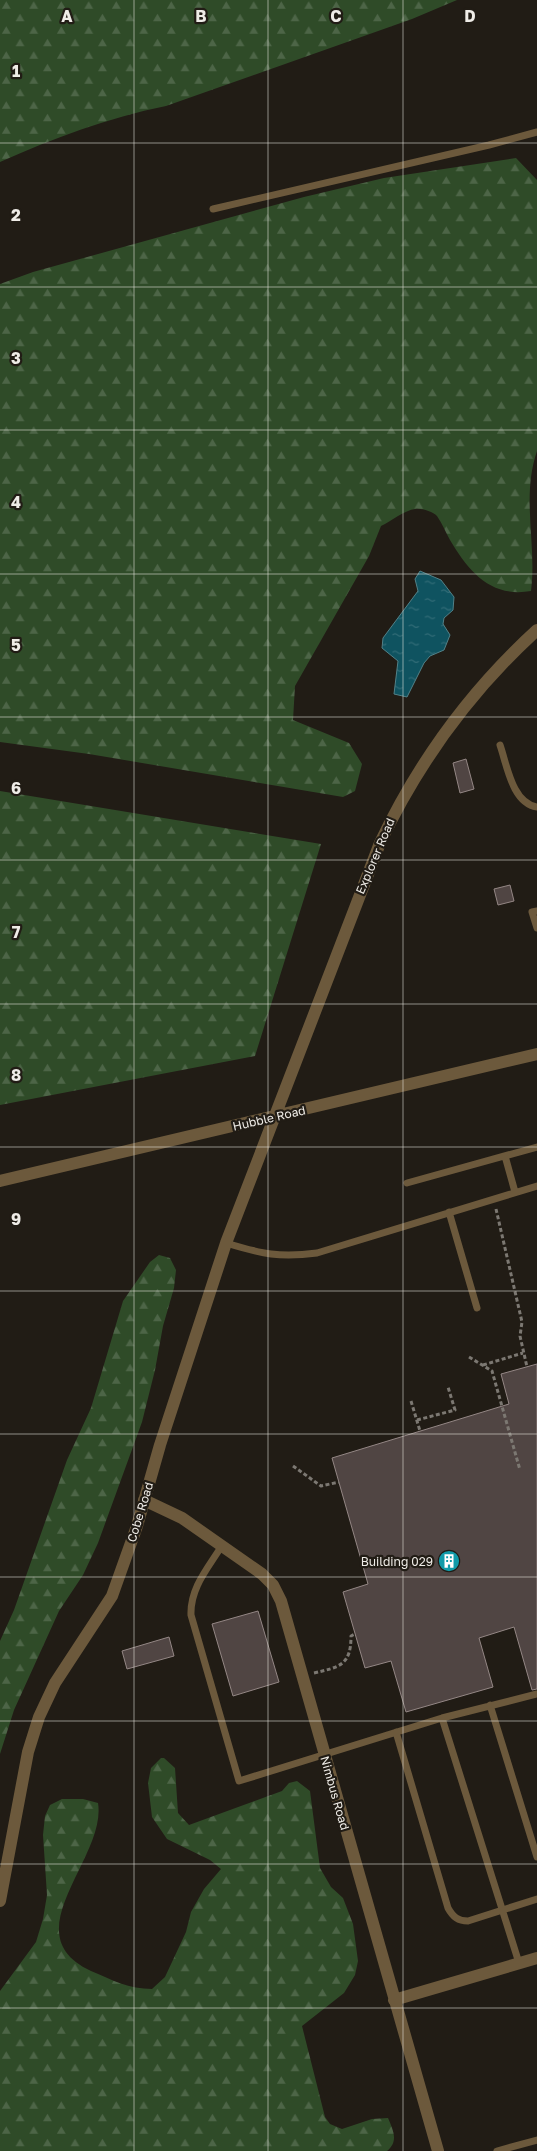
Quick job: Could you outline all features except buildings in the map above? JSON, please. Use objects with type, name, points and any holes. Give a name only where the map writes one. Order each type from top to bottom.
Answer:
[{"type":"street","name":"Explorer Road","points":[[274,1117],[355,902],[399,802],[434,746],[470,700],[513,652],[537,630]]},
{"type":"street","name":"Hubble Road","points":[[0,1181],[537,1054]]},
{"type":"street","name":"Cobe Road","points":[[0,1901],[28,1752],[39,1717],[55,1682],[112,1596],[226,1243],[274,1117]]},
{"type":"street","name":"Nimbus Road","points":[[144,1500],[182,1518],[262,1574],[277,1593],[438,2151]]},
{"type":"street","points":[[394,2000],[537,1958]]},
{"type":"lane","points":[[213,209],[489,145],[537,132]]},
{"type":"lane","points":[[500,745],[520,796],[526,804],[537,806]]},
{"type":"lane","points":[[537,911],[532,912],[537,928]]},
{"type":"lane","points":[[407,1183],[537,1147]]},
{"type":"lane","points":[[504,1156],[516,1192]]},
{"type":"lane","points":[[226,1243],[259,1254],[288,1257],[317,1253],[537,1186]]},
{"type":"lane","points":[[449,1212],[477,1308]]},
{"type":"lane","points":[[221,1547],[195,1589],[191,1607],[239,1781],[442,1718],[537,1694]]},
{"type":"lane","points":[[490,1705],[537,1858]]},
{"type":"lane","points":[[442,1718],[519,1963]]},
{"type":"lane","points":[[396,1732],[453,1916],[460,1921],[468,1921],[537,1899]]},
{"type":"lane","points":[[497,2151],[537,2140]]},
{"type":"path","points":[[494,1199],[522,1322],[520,1336],[527,1367]]},
{"type":"path","points":[[482,1365],[523,1353]]},
{"type":"path","points":[[469,1357],[492,1370],[520,1470]]},
{"type":"path","points":[[417,1420],[454,1410],[448,1387]]},
{"type":"path","points":[[411,1401],[420,1431]]},
{"type":"path","points":[[293,1466],[321,1486],[339,1482]]},
{"type":"path","points":[[312,1674],[339,1667],[346,1660],[351,1649],[351,1636],[355,1634]]},
{"type":"green space","points":[[0,0],[457,0],[412,19],[166,106],[123,116],[81,130],[0,162]]},
{"type":"green space","points":[[516,158],[537,180],[537,451],[532,468],[530,486],[531,591],[517,592],[504,590],[483,580],[473,572],[457,552],[437,516],[430,512],[421,509],[411,510],[381,526],[369,556],[295,686],[293,720],[349,743],[362,764],[355,791],[343,797],[89,754],[0,742],[0,284],[33,272],[304,197],[384,178]]},
{"type":"green space","points":[[0,791],[321,844],[255,1056],[0,1105]]},
{"type":"green space","points":[[159,1255],[170,1258],[176,1270],[174,1288],[163,1326],[155,1370],[142,1422],[98,1543],[83,1575],[59,1611],[14,1710],[0,1754],[0,1641],[14,1610],[67,1460],[91,1408],[123,1301],[150,1262]]},
{"type":"green space","points":[[161,1758],[164,1758],[175,1768],[178,1813],[189,1825],[282,1791],[289,1783],[297,1781],[310,1791],[320,1868],[331,1887],[343,1898],[353,1924],[358,1961],[355,1975],[344,1993],[302,2026],[325,2117],[330,2124],[342,2129],[372,2119],[388,2118],[394,2139],[387,2151],[0,2151],[0,1991],[36,1942],[43,1919],[47,1895],[43,1835],[45,1816],[50,1805],[62,1799],[83,1799],[98,1803],[97,1824],[60,1916],[60,1937],[69,1955],[91,1971],[113,1981],[128,1986],[152,1989],[165,1977],[186,1932],[191,1912],[204,1889],[221,1869],[210,1860],[167,1839],[152,1817],[148,1783],[151,1768]]},
{"type":"water","points":[[420,571],[441,580],[454,597],[453,610],[444,618],[443,624],[450,635],[444,650],[430,656],[424,663],[407,697],[394,694],[398,661],[382,648],[383,638],[418,591],[415,579]]},
{"type":"place","name":"Building 029","points":[[449,1561]]}]
